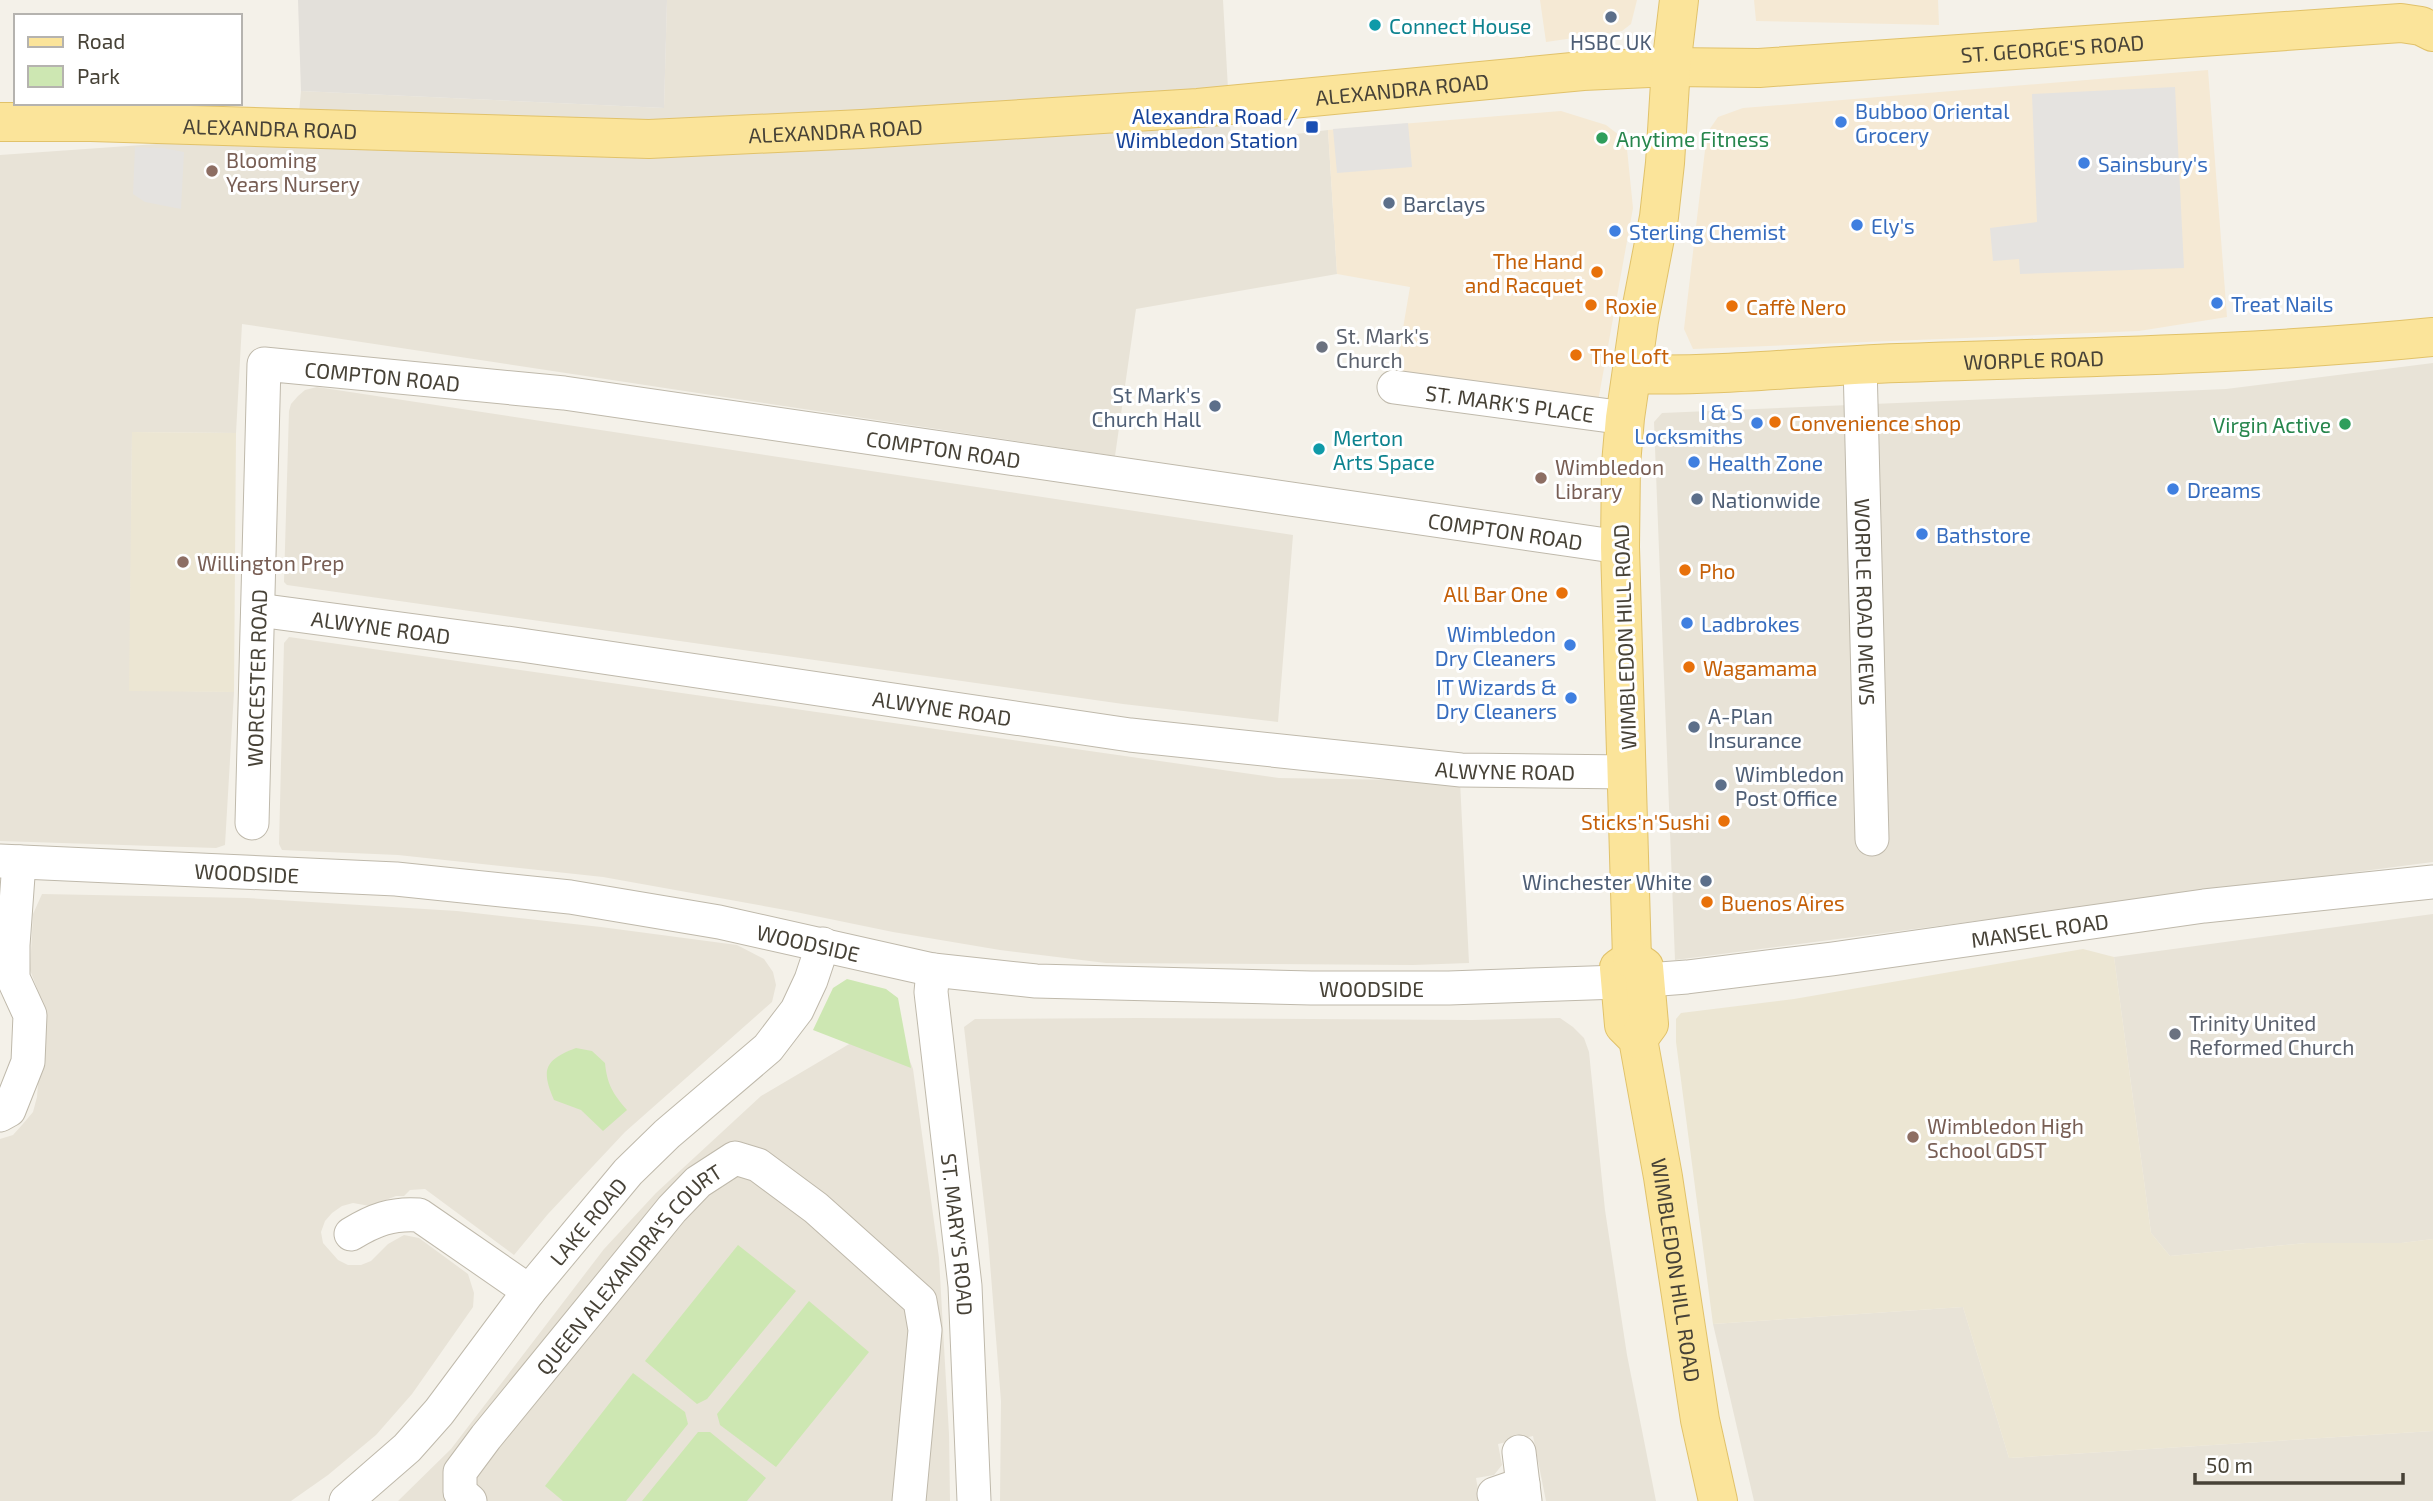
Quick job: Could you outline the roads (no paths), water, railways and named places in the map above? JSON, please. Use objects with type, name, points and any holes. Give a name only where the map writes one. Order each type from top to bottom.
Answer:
[{"type":"main road","name":"WIMBLEDON HILL ROAD","points":[[1679,0],[1659,217],[1639,321],[1625,418],[1621,464],[1620,547],[1632,974],[1649,1024],[1638,1039],[1663,1177],[1700,1420],[1717,1501]]},
{"type":"main road","name":"ST. GEORGE'S ROAD","points":[[1671,67],[1759,68],[2401,23],[2421,26],[2433,32]]},
{"type":"main road","name":"ALEXANDRA ROAD","points":[[0,122],[172,124],[649,139],[862,129],[1208,107],[1583,71],[1671,67]]},
{"type":"main road","name":"WORPLE ROAD","points":[[1633,374],[1692,374],[1860,364],[2364,345],[2433,337]]},
{"type":"street","name":"COMPTON ROAD","points":[[264,364],[564,393],[1620,547]]},
{"type":"street","name":"WORCESTER ROAD","points":[[252,823],[264,364]]},
{"type":"street","name":"WORPLE ROAD MEWS","points":[[1860,364],[1872,839]]},
{"type":"street","name":"ST. MARK'S PLACE","points":[[1394,387],[1625,418]]},
{"type":"street","name":"ALWYNE ROAD","points":[[258,610],[521,645],[1130,736],[1461,770],[1628,772]]},
{"type":"street","name":"WOODSIDE","points":[[9,862],[396,879],[556,895],[707,920],[933,970],[1035,981],[1311,988],[1449,988],[1632,974]]},
{"type":"street","points":[[0,1115],[9,1110],[28,1062],[30,1015],[13,978],[9,862]]},
{"type":"street","name":"MANSEL ROAD","points":[[1632,974],[1687,978],[2204,906],[2433,882]]},
{"type":"street","name":"LAKE ROAD","points":[[346,1501],[407,1448],[439,1412],[529,1291],[628,1172],[667,1134],[768,1048],[797,1010],[823,944]]},
{"type":"street","name":"ST. MARY'S ROAD","points":[[933,970],[932,1009],[965,1286],[974,1501]]},
{"type":"street","name":"QUEEN ALEXANDRA'S COURT","points":[[470,1501],[460,1492],[460,1472],[486,1437],[672,1209],[698,1182],[735,1158],[758,1165],[816,1208],[920,1301],[925,1330],[909,1501]]},
{"type":"street","points":[[351,1234],[375,1220],[398,1214],[419,1215],[529,1291]]},
{"type":"place","name":"HSBC UK","points":[[1611,17]]},
{"type":"place","name":"Connect House","points":[[1375,25]]},
{"type":"place","name":"Bubboo Oriental Grocery","points":[[1841,122]]},
{"type":"place","name":"Alexandra Road / Wimbledon Station","points":[[1312,127]]},
{"type":"place","name":"Anytime Fitness","points":[[1602,138]]},
{"type":"place","name":"Sainsbury's","points":[[2084,163]]},
{"type":"place","name":"Blooming Years Nursery","points":[[212,171]]},
{"type":"place","name":"Barclays","points":[[1389,203]]},
{"type":"place","name":"Ely's","points":[[1857,225]]},
{"type":"place","name":"Sterling Chemist","points":[[1615,231]]},
{"type":"place","name":"The Hand and Racquet","points":[[1597,272]]},
{"type":"place","name":"Treat Nails","points":[[2217,303]]},
{"type":"place","name":"Roxie","points":[[1591,305]]},
{"type":"place","name":"Caffè Nero","points":[[1732,306]]},
{"type":"place","name":"St. Mark's Church","points":[[1322,347]]},
{"type":"place","name":"The Loft","points":[[1576,355]]},
{"type":"place","name":"St Mark's Church Hall","points":[[1215,406]]},
{"type":"place","name":"Convenience shop","points":[[1775,422]]},
{"type":"place","name":"I & S Locksmiths","points":[[1757,423]]},
{"type":"place","name":"Virgin Active","points":[[2345,424]]},
{"type":"place","name":"Merton Arts Space","points":[[1319,449]]},
{"type":"place","name":"Health Zone","points":[[1694,462]]},
{"type":"place","name":"Wimbledon Library","points":[[1541,478]]},
{"type":"place","name":"Dreams","points":[[2173,489]]},
{"type":"place","name":"Nationwide","points":[[1697,499]]},
{"type":"place","name":"Bathstore","points":[[1922,534]]},
{"type":"place","name":"Willington Prep","points":[[183,562]]},
{"type":"place","name":"Pho","points":[[1685,570]]},
{"type":"place","name":"All Bar One","points":[[1562,593]]},
{"type":"place","name":"Ladbrokes","points":[[1687,623]]},
{"type":"place","name":"Wimbledon Dry Cleaners","points":[[1570,645]]},
{"type":"place","name":"Wagamama","points":[[1689,667]]},
{"type":"place","name":"IT Wizards & Dry Cleaners","points":[[1571,698]]},
{"type":"place","name":"A-Plan Insurance","points":[[1694,727]]},
{"type":"place","name":"Wimbledon Post Office","points":[[1721,785]]},
{"type":"place","name":"Sticks'n'Sushi","points":[[1724,821]]},
{"type":"place","name":"Winchester White","points":[[1706,881]]},
{"type":"place","name":"Buenos Aires","points":[[1707,902]]},
{"type":"place","name":"Trinity United Reformed Church","points":[[2175,1034]]},
{"type":"place","name":"Wimbledon High School GDST","points":[[1913,1137]]}]
